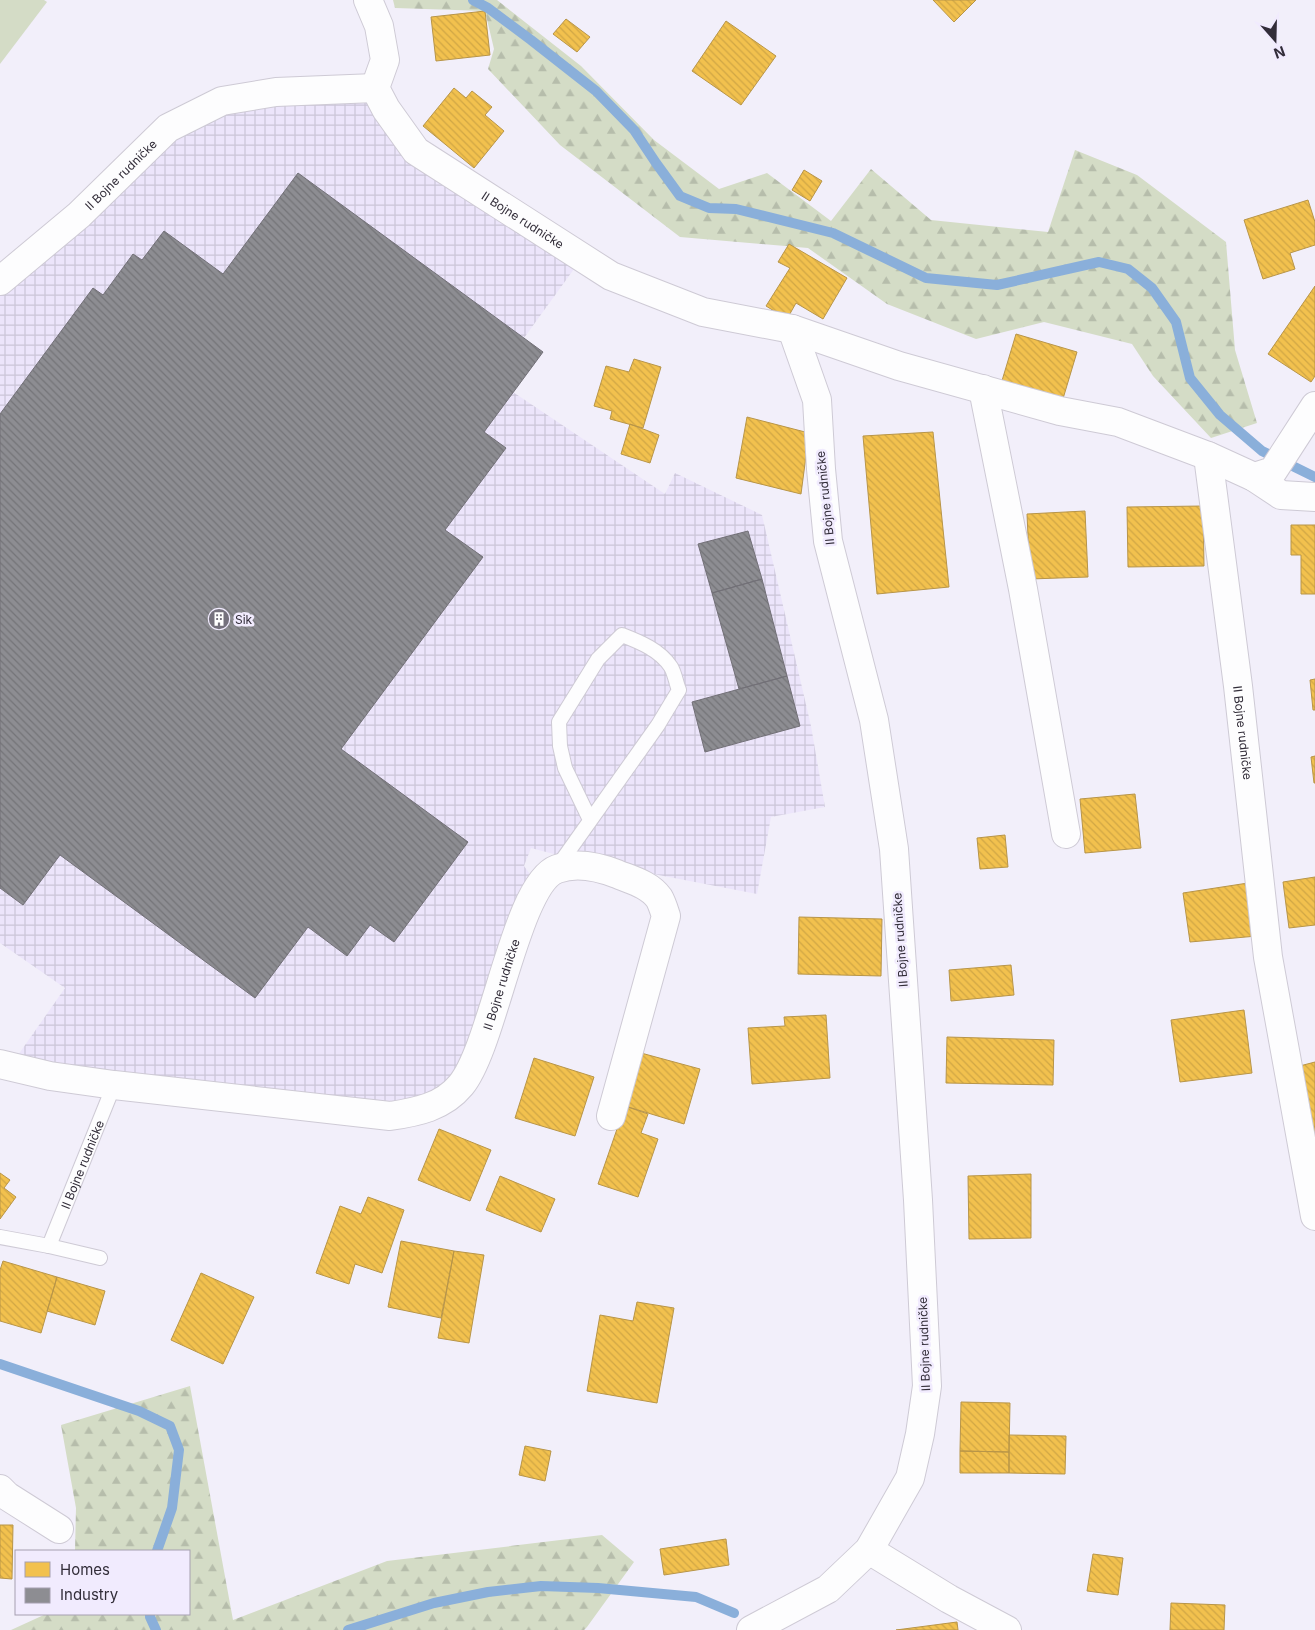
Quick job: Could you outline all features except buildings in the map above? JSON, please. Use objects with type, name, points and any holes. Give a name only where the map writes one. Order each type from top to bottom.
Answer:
[{"type":"street","points":[[369,3],[379,26],[385,60],[375,88]]},
{"type":"street","name":"II Bojne rudničke","points":[[0,281],[79,215],[168,128],[222,102],[276,92],[375,88],[386,110],[416,151],[610,276],[703,312],[792,329],[899,366],[1060,411],[1118,422],[1208,456],[1264,474],[1281,495],[1315,497]]},
{"type":"street","name":"II Bojne rudničke","points":[[751,1630],[828,1589],[869,1550],[910,1478],[920,1434],[926,1391],[918,1200],[894,849],[874,720],[828,541],[817,400],[792,329]]},
{"type":"street","points":[[983,389],[1023,589],[1066,834]]},
{"type":"street","points":[[1264,474],[1315,406]]},
{"type":"street","name":"II Bojne rudničke","points":[[1208,456],[1238,686],[1268,957],[1315,1216]]},
{"type":"street","points":[[556,869],[581,865],[604,870],[646,886],[660,898],[666,916],[611,1116]]},
{"type":"street","name":"II Bojne rudničke","points":[[0,1064],[50,1076],[114,1085],[390,1116],[417,1112],[440,1103],[462,1085],[476,1058],[526,912],[538,885],[556,869]]},
{"type":"street","points":[[0,1489],[6,1496],[59,1529]]},
{"type":"street","points":[[869,1550],[1007,1630]]},
{"type":"lane","points":[[556,869],[658,725],[679,690],[671,668],[658,653],[640,642],[622,635],[598,659],[559,722],[560,746],[565,768],[590,820]]},
{"type":"lane","name":"II Bojne rudničke","points":[[49,1246],[114,1085]]},
{"type":"lane","points":[[0,1237],[100,1258]]},
{"type":"shaded area","points":[[375,88],[416,151],[582,258],[524,338],[543,352],[513,392],[665,494],[675,473],[762,515],[811,726],[825,807],[771,817],[757,894],[565,857],[531,848],[524,866],[538,885],[476,1058],[417,1112],[16,1058],[65,988],[0,943],[0,281],[222,101]]},
{"type":"green space","points":[[0,0],[44,0],[47,2],[0,64]]},
{"type":"green space","points":[[393,0],[497,0],[581,66],[654,140],[719,189],[767,173],[831,221],[871,169],[931,220],[1048,232],[1075,150],[1137,175],[1226,242],[1235,350],[1257,423],[1211,438],[1153,376],[1132,344],[1044,322],[976,339],[887,304],[808,248],[680,237],[560,145],[488,69],[494,49],[485,11],[395,8]]},
{"type":"green space","points":[[190,1386],[233,1620],[387,1561],[602,1535],[634,1562],[584,1630],[11,1630],[44,1615],[190,1615],[190,1550],[75,1550],[76,1508],[61,1425]]},
{"type":"waterway","points":[[473,0],[488,8],[596,91],[634,130],[680,196],[709,208],[736,209],[833,233],[926,278],[997,285],[1099,262],[1128,269],[1152,288],[1176,322],[1190,378],[1220,415],[1262,451],[1315,477]]},
{"type":"waterway","points":[[0,1364],[139,1411],[170,1426],[179,1450],[172,1508],[157,1550]]},
{"type":"waterway","points":[[348,1630],[434,1603],[488,1592],[541,1586],[598,1588],[696,1597],[734,1613]]},
{"type":"waterway","points":[[150,1615],[156,1630]]},
{"type":"place","name":"Sik","points":[[219,619]]}]
